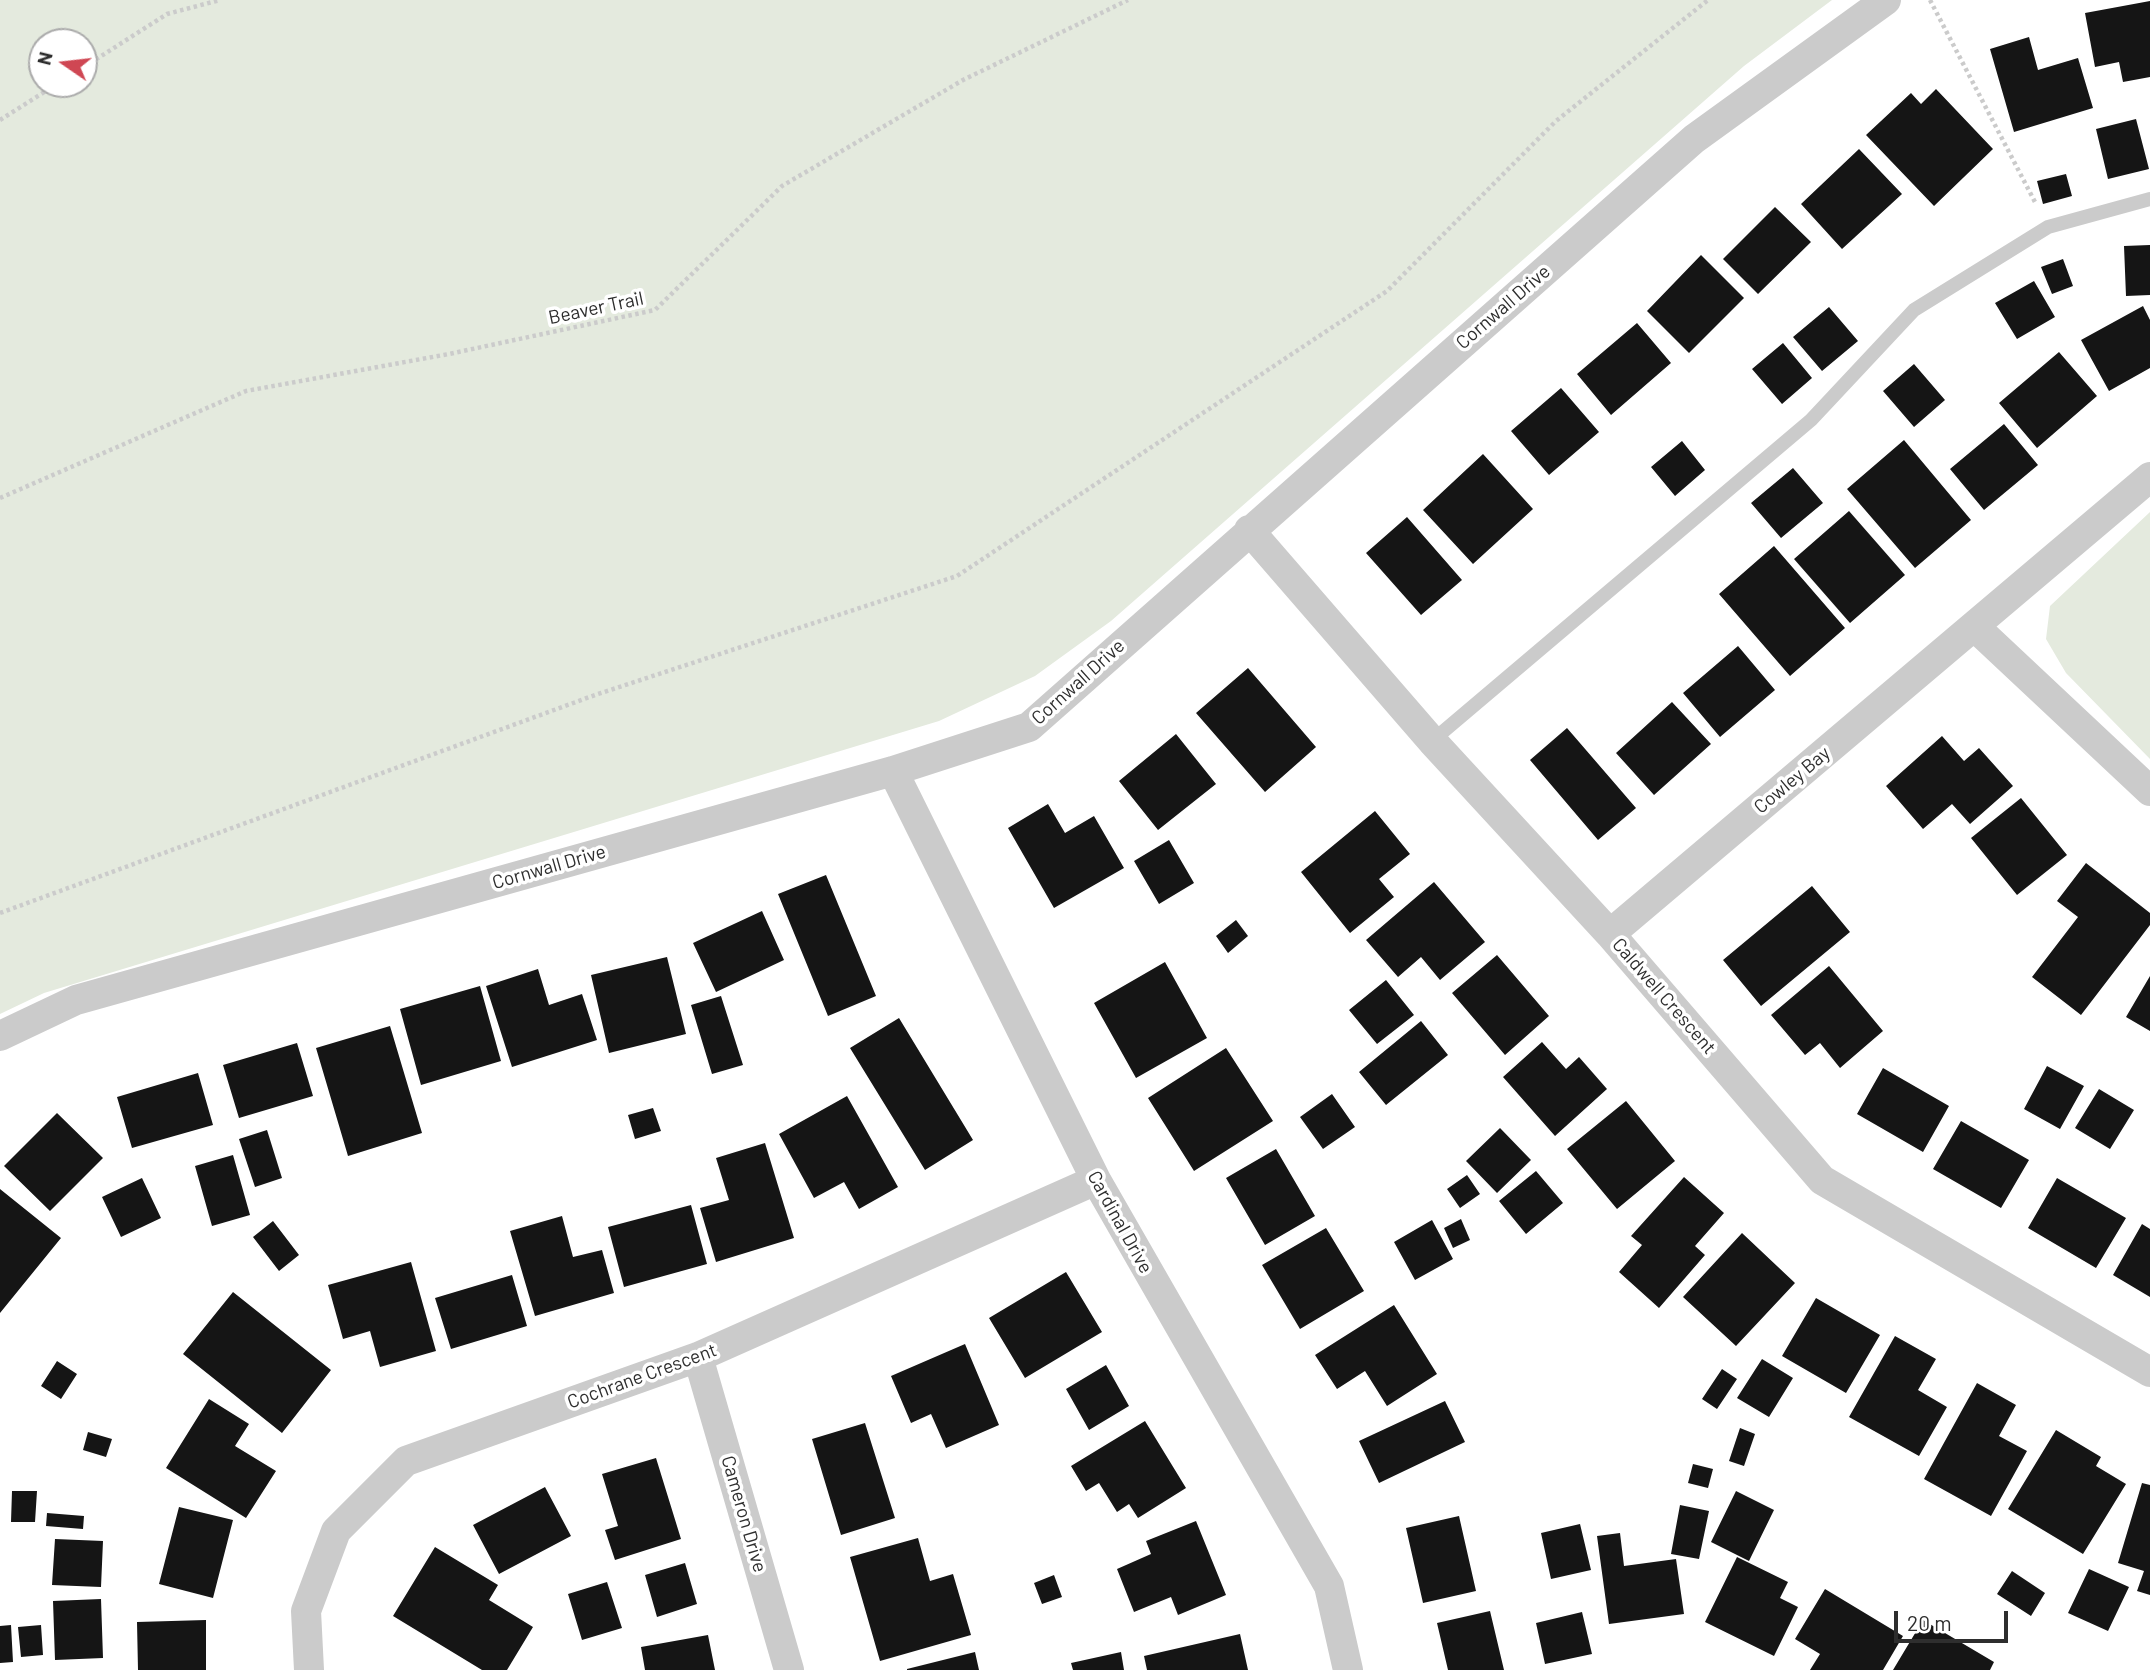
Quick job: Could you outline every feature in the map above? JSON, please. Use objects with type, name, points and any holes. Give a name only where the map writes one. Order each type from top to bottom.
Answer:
[{"type":"street","name":"Cornwall Drive","points":[[0,1036],[76,1000],[893,771],[1029,727],[1694,139],[1886,0]]},
{"type":"street","name":"Cowley Bay","points":[[1610,933],[2150,477]]},
{"type":"street","name":"Caldwell Crescent","points":[[1249,530],[1432,741],[1610,933],[1822,1180],[2150,1372]]},
{"type":"street","points":[[1974,626],[2150,792]]},
{"type":"street","name":"Cardinal Drive","points":[[893,771],[1096,1180],[1329,1586],[1348,1670]]},
{"type":"street","name":"Cochrane Crescent","points":[[309,1670],[306,1611],[337,1531],[406,1461],[698,1357],[1096,1180]]},
{"type":"street","name":"Cameron Drive","points":[[698,1357],[789,1670]]},
{"type":"lane","points":[[1432,741],[1811,420],[1914,310],[2048,227],[2150,200]]},
{"type":"path","points":[[98,58],[167,14],[220,0]]},
{"type":"path","name":"Beaver Trail","points":[[0,498],[246,391],[449,354],[655,310],[782,186],[963,80],[1128,0]]},
{"type":"path","points":[[0,913],[595,695],[957,576],[1387,291],[1556,121],[1708,0]]},
{"type":"path","points":[[1930,0],[2048,227]]},
{"type":"path","points":[[0,120],[35,98]]},
{"type":"shaded area","points":[[0,0],[1832,0],[1744,66],[1111,621],[1035,676],[939,721],[44,993],[0,1014]]},
{"type":"shaded area","points":[[2150,512],[2150,759],[2066,673],[2046,639],[2050,606]]},
{"type":"building","points":[[2150,1],[2150,77],[2123,82],[2119,62],[2095,67],[2085,13]]},
{"type":"building","points":[[2029,37],[2038,70],[2078,58],[2093,108],[2014,132],[1990,49]]},
{"type":"building","points":[[1936,89],[1993,149],[1934,206],[1866,135],[1911,93],[1921,104]]},
{"type":"building","points":[[2136,119],[2149,169],[2108,179],[2096,129]]},
{"type":"building","points":[[1859,149],[1902,194],[1842,249],[1801,204]]},
{"type":"building","points":[[2066,174],[2072,196],[2043,204],[2037,181]]},
{"type":"building","points":[[1775,207],[1811,242],[1758,294],[1723,259]]},
{"type":"building","points":[[2150,245],[2150,295],[2126,296],[2124,246]]},
{"type":"building","points":[[1701,255],[1744,298],[1689,353],[1647,311]]},
{"type":"building","points":[[2063,259],[2073,286],[2052,294],[2041,267]]},
{"type":"building","points":[[2034,281],[2055,317],[2017,339],[1995,303]]},
{"type":"building","points":[[2143,306],[2150,320],[2150,368],[2109,391],[2081,340]]},
{"type":"building","points":[[1829,307],[1858,341],[1822,371],[1793,337]]},
{"type":"building","points":[[1637,323],[1671,363],[1611,415],[1577,374]]},
{"type":"building","points":[[1783,343],[1812,378],[1782,404],[1752,369]]},
{"type":"building","points":[[2059,352],[2097,396],[2037,448],[1999,403]]},
{"type":"building","points":[[1914,364],[1945,400],[1914,427],[1883,391]]},
{"type":"building","points":[[1561,388],[1599,432],[1549,475],[1511,431]]},
{"type":"building","points":[[2004,424],[2038,465],[1984,510],[1950,469]]},
{"type":"building","points":[[1904,440],[1971,520],[1915,568],[1847,489]]},
{"type":"building","points":[[1682,441],[1705,470],[1675,496],[1651,467]]},
{"type":"building","points":[[1483,454],[1533,509],[1473,564],[1423,510]]},
{"type":"building","points":[[1793,468],[1823,503],[1781,538],[1751,503]]},
{"type":"building","points":[[1849,511],[1905,575],[1850,623],[1794,559]]},
{"type":"building","points":[[1407,517],[1462,580],[1421,615],[1366,553]]},
{"type":"building","points":[[1774,546],[1845,628],[1790,676],[1719,594]]},
{"type":"building","points":[[1738,646],[1775,690],[1720,737],[1683,693]]},
{"type":"building","points":[[1248,668],[1316,747],[1265,792],[1196,713]]},
{"type":"building","points":[[1672,702],[1711,744],[1654,795],[1616,753]]},
{"type":"building","points":[[1567,728],[1636,808],[1598,840],[1530,760]]},
{"type":"building","points":[[1176,734],[1216,784],[1158,830],[1119,781]]},
{"type":"building","points":[[1942,736],[1964,761],[1979,748],[2013,786],[1970,824],[1952,804],[1923,829],[1886,786]]},
{"type":"building","points":[[2021,798],[2067,855],[2017,895],[1971,838]]},
{"type":"building","points":[[1048,804],[1065,833],[1094,816],[1124,868],[1054,908],[1008,828]]},
{"type":"building","points":[[1375,811],[1410,854],[1379,879],[1394,897],[1350,933],[1301,872]]},
{"type":"building","points":[[1169,840],[1194,883],[1159,904],[1134,861]]},
{"type":"building","points":[[2086,863],[2150,913],[2150,925],[2081,1015],[2032,977],[2078,917],[2057,901]]},
{"type":"building","points":[[826,875],[876,996],[828,1016],[778,894]]},
{"type":"building","points":[[1434,882],[1485,942],[1440,980],[1421,957],[1398,977],[1366,940]]},
{"type":"building","points":[[1812,886],[1850,932],[1761,1006],[1723,960]]},
{"type":"building","points":[[762,911],[784,960],[716,992],[693,943]]},
{"type":"building","points":[[1236,920],[1248,936],[1228,953],[1216,936]]},
{"type":"building","points":[[1497,955],[1549,1016],[1505,1055],[1452,993]]},
{"type":"building","points":[[667,957],[686,1034],[609,1053],[591,975]]},
{"type":"building","points":[[1165,962],[1207,1038],[1136,1078],[1094,1003]]},
{"type":"building","points":[[1829,966],[1883,1031],[1840,1068],[1820,1043],[1805,1055],[1771,1015]]},
{"type":"building","points":[[538,969],[549,1005],[582,994],[597,1040],[512,1067],[486,986]]},
{"type":"building","points":[[2150,976],[2150,1031],[2126,1017]]},
{"type":"building","points":[[1386,980],[1414,1015],[1377,1044],[1349,1010]]},
{"type":"building","points":[[480,986],[501,1061],[421,1085],[400,1009]]},
{"type":"building","points":[[721,996],[743,1065],[712,1074],[691,1005]]},
{"type":"building","points":[[899,1018],[973,1140],[925,1170],[850,1048]]},
{"type":"building","points":[[1421,1021],[1448,1055],[1386,1105],[1359,1072]]},
{"type":"building","points":[[390,1026],[422,1133],[348,1156],[316,1048]]},
{"type":"building","points":[[1542,1042],[1566,1069],[1579,1057],[1607,1089],[1555,1136],[1503,1077]]},
{"type":"building","points":[[297,1043],[313,1096],[239,1118],[223,1065]]},
{"type":"building","points":[[1226,1048],[1273,1121],[1194,1171],[1148,1098]]},
{"type":"building","points":[[2047,1066],[2084,1086],[2060,1129],[2024,1109]]},
{"type":"building","points":[[1883,1068],[1949,1106],[1923,1152],[1857,1114]]},
{"type":"building","points":[[198,1073],[213,1125],[132,1148],[117,1097]]},
{"type":"building","points":[[2099,1089],[2134,1110],[2110,1149],[2075,1128]]},
{"type":"building","points":[[1332,1094],[1355,1127],[1323,1149],[1300,1117]]},
{"type":"building","points":[[847,1096],[898,1187],[859,1209],[844,1182],[814,1198],[779,1134]]},
{"type":"building","points":[[1626,1101],[1675,1161],[1617,1209],[1567,1149]]},
{"type":"building","points":[[653,1108],[661,1131],[635,1139],[628,1115]]},
{"type":"building","points":[[57,1113],[103,1158],[50,1211],[4,1166]]},
{"type":"building","points":[[1961,1121],[2029,1160],[2001,1208],[1933,1169]]},
{"type":"building","points":[[1500,1128],[1531,1160],[1497,1193],[1466,1161]]},
{"type":"building","points":[[267,1130],[282,1178],[255,1187],[239,1139]]},
{"type":"building","points":[[765,1143],[794,1238],[716,1262],[700,1208],[729,1200],[716,1158]]},
{"type":"building","points":[[1276,1149],[1315,1216],[1265,1245],[1226,1178]]},
{"type":"building","points":[[233,1155],[250,1215],[212,1226],[195,1166]]},
{"type":"building","points":[[1536,1171],[1563,1203],[1526,1234],[1499,1201]]},
{"type":"building","points":[[1467,1175],[1480,1194],[1460,1208],[1447,1189]]},
{"type":"building","points":[[1684,1177],[1724,1213],[1695,1246],[1705,1255],[1659,1308],[1619,1272],[1642,1245],[1631,1236]]},
{"type":"building","points":[[142,1178],[161,1218],[121,1237],[102,1197]]},
{"type":"building","points":[[2057,1178],[2126,1218],[2096,1268],[2028,1228]]},
{"type":"building","points":[[0,1189],[61,1238],[0,1313]]},
{"type":"building","points":[[691,1205],[707,1264],[624,1287],[608,1227]]},
{"type":"building","points":[[562,1216],[573,1257],[602,1250],[614,1293],[535,1316],[510,1231]]},
{"type":"building","points":[[1461,1219],[1470,1240],[1453,1248],[1444,1228]]},
{"type":"building","points":[[1432,1220],[1453,1259],[1415,1280],[1394,1242]]},
{"type":"building","points":[[273,1221],[299,1255],[279,1271],[253,1237]]},
{"type":"building","points":[[2142,1224],[2150,1229],[2150,1297],[2113,1275]]},
{"type":"building","points":[[1326,1228],[1364,1291],[1300,1329],[1262,1265]]},
{"type":"building","points":[[1742,1233],[1795,1283],[1736,1346],[1683,1297]]},
{"type":"building","points":[[411,1262],[436,1351],[380,1367],[370,1331],[343,1339],[328,1285]]},
{"type":"building","points":[[1066,1272],[1102,1332],[1025,1378],[989,1318]]},
{"type":"building","points":[[512,1275],[527,1326],[451,1349],[435,1298]]},
{"type":"building","points":[[233,1292],[331,1370],[282,1433],[183,1354]]},
{"type":"building","points":[[1816,1298],[1880,1335],[1846,1393],[1782,1356]]},
{"type":"building","points":[[1394,1305],[1437,1374],[1387,1406],[1365,1371],[1337,1389],[1315,1355]]},
{"type":"building","points":[[1895,1336],[1936,1359],[1918,1390],[1947,1407],[1919,1456],[1849,1417]]},
{"type":"building","points":[[965,1344],[999,1425],[946,1448],[931,1414],[911,1423],[891,1376]]},
{"type":"building","points":[[1762,1359],[1793,1378],[1769,1417],[1737,1398]]},
{"type":"building","points":[[57,1361],[77,1374],[61,1399],[41,1386]]},
{"type":"building","points":[[1106,1365],[1129,1406],[1089,1430],[1066,1389]]},
{"type":"building","points":[[1722,1369],[1737,1379],[1717,1409],[1702,1399]]},
{"type":"building","points":[[1977,1383],[2016,1405],[1999,1436],[2027,1451],[1991,1516],[1924,1479]]},
{"type":"building","points":[[209,1399],[249,1424],[235,1446],[276,1471],[246,1518],[166,1468]]},
{"type":"building","points":[[1445,1401],[1465,1442],[1379,1483],[1359,1441]]},
{"type":"building","points":[[1145,1421],[1186,1488],[1138,1518],[1129,1504],[1117,1512],[1099,1483],[1086,1491],[1071,1466]]},
{"type":"building","points":[[865,1423],[895,1518],[841,1535],[812,1439]]},
{"type":"building","points":[[1740,1428],[1755,1434],[1744,1466],[1729,1461]]},
{"type":"building","points":[[2056,1430],[2101,1457],[2096,1466],[2126,1484],[2083,1554],[2008,1509]]},
{"type":"building","points":[[88,1432],[112,1439],[106,1457],[83,1450]]},
{"type":"building","points":[[656,1458],[681,1539],[615,1560],[605,1530],[618,1526],[602,1474]]},
{"type":"building","points":[[1693,1464],[1713,1469],[1708,1488],[1688,1483]]},
{"type":"building","points":[[2142,1483],[2150,1485],[2150,1595],[2137,1591],[2144,1571],[2118,1563]]},
{"type":"building","points":[[545,1487],[571,1536],[499,1574],[473,1525]]},
{"type":"building","points":[[12,1491],[37,1491],[35,1522],[11,1522]]},
{"type":"building","points":[[1736,1491],[1774,1510],[1749,1561],[1711,1542]]},
{"type":"building","points":[[1680,1505],[1709,1511],[1699,1559],[1671,1554]]},
{"type":"building","points":[[179,1507],[233,1520],[213,1598],[159,1584]]},
{"type":"building","points":[[47,1513],[84,1516],[83,1529],[46,1526]]},
{"type":"building","points":[[1459,1516],[1476,1591],[1423,1603],[1406,1528]]},
{"type":"building","points":[[1196,1521],[1226,1595],[1178,1615],[1171,1597],[1134,1612],[1117,1569],[1151,1554],[1146,1541]]},
{"type":"building","points":[[1580,1524],[1591,1570],[1551,1579],[1541,1533]]},
{"type":"building","points":[[1620,1533],[1624,1566],[1676,1559],[1684,1614],[1609,1624],[1597,1536]]},
{"type":"building","points":[[918,1538],[930,1581],[953,1574],[971,1635],[880,1661],[850,1557]]},
{"type":"building","points":[[55,1539],[103,1541],[101,1587],[52,1585]]},
{"type":"building","points":[[435,1547],[498,1585],[489,1600],[533,1627],[507,1670],[482,1670],[393,1616]]},
{"type":"building","points":[[1737,1557],[1788,1582],[1780,1598],[1798,1607],[1774,1656],[1705,1622]]},
{"type":"building","points":[[685,1563],[697,1604],[657,1617],[645,1575]]},
{"type":"building","points":[[2089,1569],[2129,1587],[2108,1631],[2068,1613]]},
{"type":"building","points":[[2012,1571],[2045,1593],[2031,1616],[1997,1594]]},
{"type":"building","points":[[1054,1575],[1062,1597],[1042,1604],[1034,1583]]},
{"type":"building","points":[[607,1582],[622,1628],[582,1640],[568,1594]]},
{"type":"building","points":[[1825,1589],[1903,1636],[1883,1670],[1810,1670],[1820,1654],[1795,1639]]},
{"type":"building","points":[[101,1599],[103,1658],[55,1660],[53,1601]]},
{"type":"building","points":[[1490,1611],[1504,1670],[1448,1670],[1437,1623]]},
{"type":"building","points":[[1582,1612],[1592,1654],[1545,1664],[1536,1623]]},
{"type":"building","points":[[206,1620],[206,1670],[138,1670],[137,1622]]},
{"type":"building","points":[[1923,1620],[1994,1662],[1990,1670],[1893,1670]]},
{"type":"building","points":[[11,1625],[13,1662],[0,1663],[0,1626]]},
{"type":"building","points":[[41,1625],[43,1655],[21,1657],[18,1627]]},
{"type":"building","points":[[1240,1634],[1248,1670],[1147,1670],[1144,1656]]},
{"type":"building","points":[[708,1635],[715,1670],[645,1670],[641,1647]]},
{"type":"building","points":[[975,1652],[979,1670],[907,1670],[907,1669]]},
{"type":"building","points":[[1121,1652],[1124,1670],[1073,1670],[1071,1663]]}]
